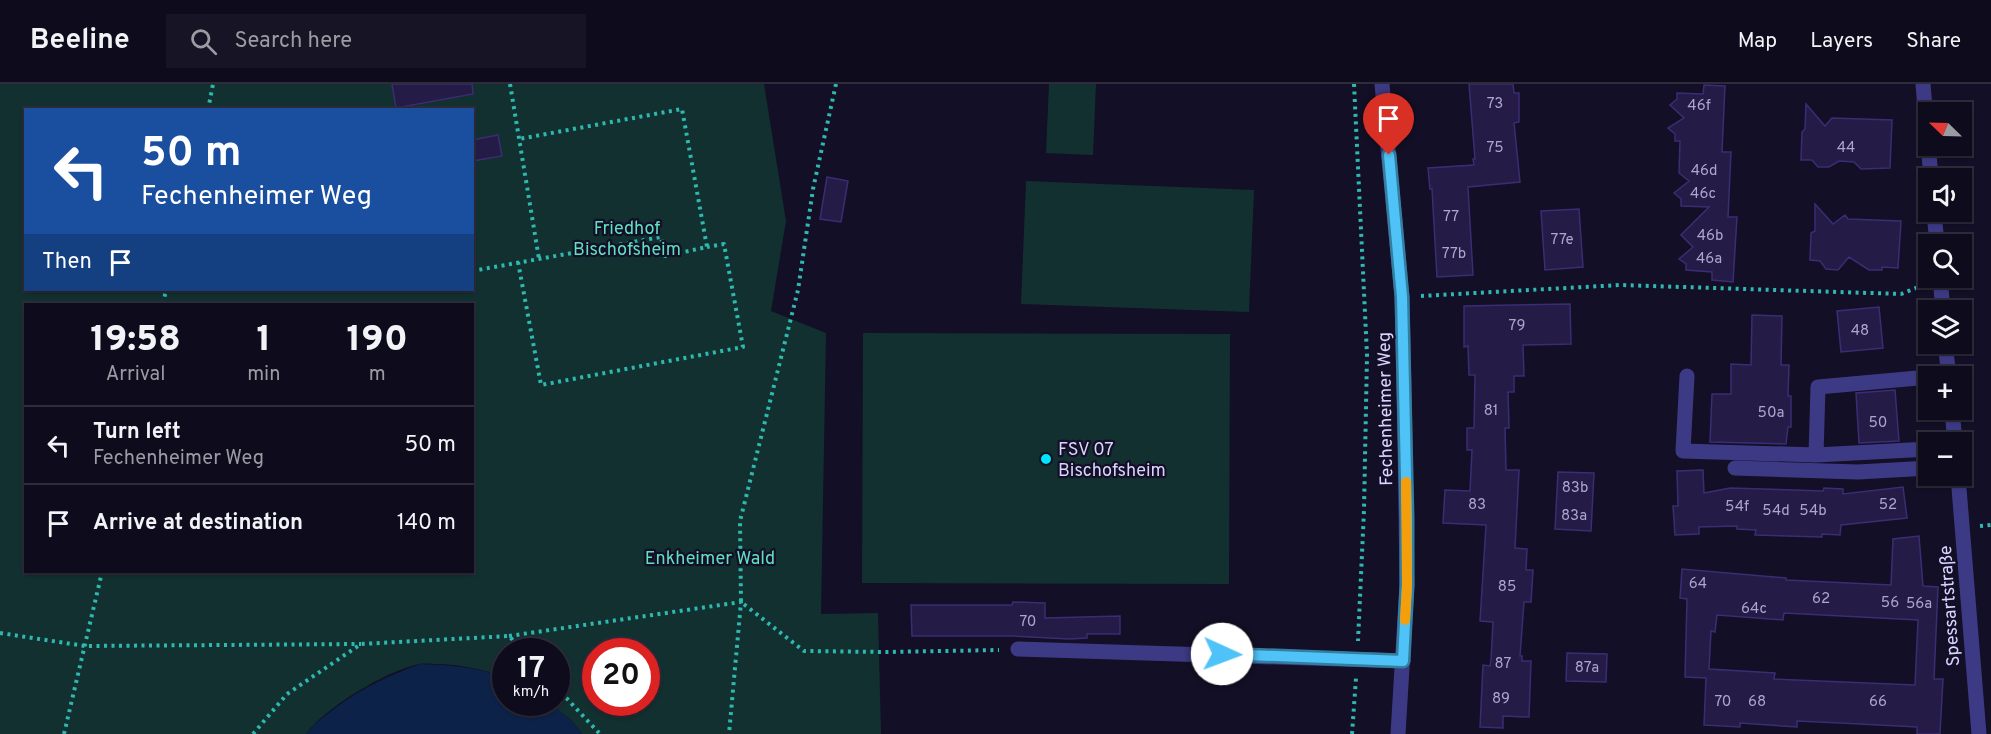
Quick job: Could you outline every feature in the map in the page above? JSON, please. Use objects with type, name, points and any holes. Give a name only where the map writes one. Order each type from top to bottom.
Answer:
[{"type":"street","name":"Fechenheimer Weg","points":[[1382,84],[1402,297],[1407,585],[1398,734]]},
{"type":"street","points":[[1923,84],[1930,168]]},
{"type":"street","points":[[1687,376],[1683,451],[1816,455],[1918,450]]},
{"type":"street","points":[[1816,455],[1818,387],[1918,378]]},
{"type":"street","points":[[1735,468],[1858,472],[1918,469]]},
{"type":"street","name":"Spessartstraße","points":[[1959,486],[1980,734]]},
{"type":"street","points":[[1018,650],[1403,661]]},
{"type":"path","points":[[208,108],[213,84]]},
{"type":"path","points":[[510,84],[539,259]]},
{"type":"path","points":[[729,734],[741,602],[740,521],[798,290],[813,189],[836,84]]},
{"type":"path","points":[[1352,734],[1364,510],[1366,356],[1354,84]]},
{"type":"path","points":[[519,139],[682,109],[707,248]]},
{"type":"path","points":[[474,271],[518,262],[661,237],[664,256],[724,244],[743,347],[541,385],[518,262]]},
{"type":"path","points":[[1402,297],[1620,285],[1901,294],[1918,287]]},
{"type":"path","points":[[64,734],[102,573]]},
{"type":"path","points":[[0,633],[85,646],[360,644],[509,636],[741,602],[804,651],[1018,650]]},
{"type":"path","points":[[253,734],[287,694],[360,644]]},
{"type":"path","points":[[570,702],[600,734]]},
{"type":"green space","name":"Enkheimer Wald","points":[[0,84],[764,84],[786,221],[771,311],[826,333],[821,614],[878,613],[881,734],[582,734],[566,716],[570,716],[570,638],[492,638],[492,673],[464,666],[438,664],[419,664],[405,668],[374,682],[342,702],[306,734],[0,734]]},
{"type":"green space","points":[[1049,84],[1096,84],[1093,155],[1046,153]]},
{"type":"green space","points":[[1026,181],[1254,190],[1249,312],[1021,304]]},
{"type":"green space","name":"FSV 07 Bischofsheim","points":[[863,333],[1230,334],[1229,584],[862,583]]},
{"type":"water","points":[[420,664],[484,671],[492,673],[492,716],[566,716],[582,734],[306,734],[322,718],[354,695]]},
{"type":"building","points":[[392,84],[472,84],[473,94],[396,108]]},
{"type":"building","points":[[1469,84],[1513,84],[1514,93],[1519,93],[1519,122],[1514,123],[1520,182],[1468,187],[1473,275],[1437,277],[1432,189],[1430,189],[1428,168],[1474,165]]},
{"type":"building","points":[[1704,85],[1725,86],[1722,152],[1731,152],[1728,217],[1737,217],[1733,282],[1712,280],[1712,272],[1686,270],[1686,264],[1679,259],[1693,247],[1681,235],[1709,207],[1681,206],[1681,199],[1674,193],[1689,181],[1679,173],[1680,141],[1675,141],[1675,134],[1668,128],[1684,118],[1670,105],[1677,99],[1677,93],[1703,94]]},
{"type":"building","points":[[1806,104],[1825,126],[1832,118],[1892,120],[1890,168],[1861,169],[1854,162],[1839,161],[1829,167],[1818,167],[1812,160],[1801,160]]},
{"type":"building","points":[[498,135],[502,156],[474,161],[474,140]]},
{"type":"building","points":[[827,177],[848,181],[841,222],[820,219]]},
{"type":"building","points":[[1815,204],[1833,224],[1845,215],[1848,219],[1901,221],[1898,268],[1882,267],[1882,270],[1869,270],[1849,257],[1838,270],[1826,269],[1820,261],[1810,260],[1811,233],[1815,231]]},
{"type":"building","points":[[1579,209],[1583,267],[1545,270],[1541,211]]},
{"type":"building","points":[[1570,304],[1571,344],[1523,345],[1524,376],[1514,376],[1514,392],[1508,392],[1509,428],[1505,428],[1506,470],[1519,470],[1515,548],[1527,549],[1526,570],[1533,570],[1531,602],[1524,602],[1520,656],[1522,656],[1522,661],[1531,661],[1529,717],[1503,716],[1503,728],[1480,727],[1483,665],[1490,666],[1493,622],[1480,621],[1486,525],[1443,523],[1445,490],[1470,491],[1472,450],[1467,450],[1467,428],[1474,428],[1475,375],[1469,375],[1468,346],[1464,347],[1464,306]]},
{"type":"building","points":[[1879,307],[1883,348],[1841,352],[1837,311]]},
{"type":"building","points":[[1752,315],[1782,316],[1781,365],[1789,365],[1788,396],[1791,396],[1791,427],[1788,427],[1786,444],[1710,442],[1712,394],[1731,394],[1731,364],[1751,365]]},
{"type":"building","points":[[1895,390],[1899,441],[1859,443],[1856,393]]},
{"type":"building","points":[[1703,470],[1704,493],[1730,488],[1823,491],[1824,488],[1843,489],[1843,494],[1903,487],[1907,518],[1841,525],[1840,535],[1822,534],[1822,537],[1755,535],[1756,530],[1737,529],[1737,526],[1699,527],[1699,534],[1675,535],[1673,506],[1678,506],[1677,471]]},
{"type":"building","points":[[1558,472],[1594,473],[1591,531],[1555,529]]},
{"type":"building","points":[[1919,536],[1923,586],[1938,587],[1934,679],[1943,679],[1940,734],[1917,734],[1917,727],[1797,721],[1797,727],[1740,723],[1740,727],[1704,725],[1706,678],[1685,677],[1687,599],[1680,598],[1682,569],[1786,578],[1786,580],[1891,585],[1893,539]],"holes":[[[1784,613],[1918,620],[1915,685],[1774,679],[1775,673],[1709,669],[1711,631],[1715,632],[1717,615],[1783,620]]]},
{"type":"building","points":[[1013,602],[1045,603],[1045,618],[1120,616],[1120,634],[1087,634],[1087,638],[1069,639],[1012,636],[912,636],[911,605],[1012,605]]},
{"type":"building","points":[[1567,653],[1607,654],[1606,682],[1566,681]]},
{"type":"slow traffic","points":[[1405,620],[1406,482]]},
{"type":"place","name":"FSV 07 Bischofsheim","points":[[1046,459]]},
{"type":"route","points":[[1222,654],[1403,661],[1407,585],[1407,520],[1402,297],[1389,155]]},
{"type":"park label","name":"Friedhof Bischofsheim","points":[[627,238]]}]
